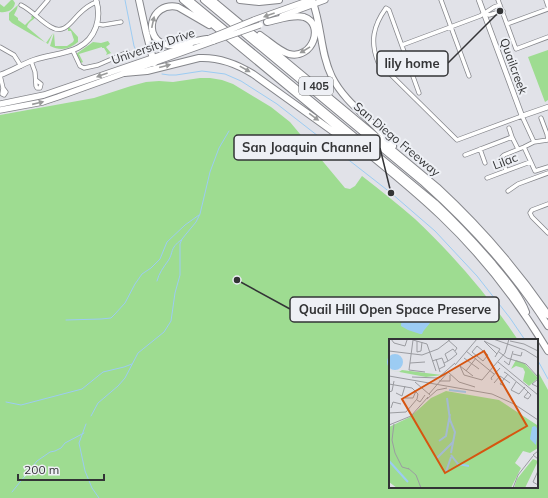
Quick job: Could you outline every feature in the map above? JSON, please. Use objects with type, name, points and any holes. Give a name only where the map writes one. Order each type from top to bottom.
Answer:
[{"type":"highway","points":[[139,0],[153,60]]},
{"type":"highway","name":"San Diego Freeway","points":[[183,0],[422,198],[452,226],[491,269],[530,321],[548,350]]},
{"type":"highway","name":"San Diego Freeway","points":[[189,0],[435,203],[475,243],[500,272],[522,301],[530,321]]},
{"type":"highway","points":[[204,0],[413,173],[445,202],[470,227],[515,278],[548,326]]},
{"type":"highway","name":"San Diego Freeway","points":[[212,0],[398,153],[437,187],[486,235],[519,275],[548,316]]},
{"type":"highway","points":[[240,0],[259,2],[279,0]]},
{"type":"highway","points":[[311,1],[318,18],[324,53],[334,80],[344,94],[389,141],[398,153]]},
{"type":"highway","points":[[210,39],[170,46],[156,39],[153,34],[152,20],[159,10],[175,6],[220,31]]},
{"type":"highway","points":[[235,19],[289,54],[303,53],[311,47],[315,34],[311,23],[306,18],[297,16],[267,22]]},
{"type":"highway","points":[[124,73],[147,71],[199,58],[230,62],[253,74],[335,133],[354,142]]},
{"type":"main road","points":[[153,60],[210,39],[260,25],[311,1],[325,0]]},
{"type":"main road","name":"University Drive","points":[[210,39],[254,20],[311,1]]},
{"type":"main road","name":"University Drive","points":[[0,110],[48,100],[124,73],[153,60]]},
{"type":"main road","name":"University Drive","points":[[0,104],[44,95],[153,60]]},
{"type":"street","points":[[36,14],[48,0]]},
{"type":"street","points":[[441,0],[469,76]]},
{"type":"street","name":"Quailcreek","points":[[479,0],[522,116]]},
{"type":"street","points":[[498,0],[503,10],[516,49],[548,37]]},
{"type":"street","points":[[507,24],[548,7],[546,0]]},
{"type":"street","points":[[3,88],[0,75],[30,61],[73,51],[88,41],[93,34],[99,14],[96,1],[83,10],[71,24],[64,29],[52,28],[36,14],[21,5]]},
{"type":"street","points":[[402,45],[485,14],[494,7],[500,5]]},
{"type":"street","points":[[419,93],[388,8],[386,8],[375,27],[374,51],[378,62],[457,140],[548,107]]},
{"type":"street","points":[[485,14],[492,15],[503,10]]},
{"type":"street","points":[[97,24],[103,25],[121,22]]},
{"type":"street","points":[[0,46],[16,57],[21,66]]},
{"type":"street","points":[[73,51],[80,66],[84,68],[98,65],[128,52]]},
{"type":"street","points":[[30,61],[36,80]]},
{"type":"street","points":[[522,116],[534,142]]},
{"type":"street","points":[[506,171],[502,157],[504,155],[534,142],[548,140],[546,126],[541,118]]},
{"type":"street","points":[[509,128],[518,149]]},
{"type":"street","points":[[465,155],[512,137]]},
{"type":"street","points":[[524,147],[535,171],[548,166]]},
{"type":"street","points":[[480,149],[485,162]]},
{"type":"street","name":"Lilac","points":[[487,178],[530,162]]},
{"type":"street","points":[[508,191],[518,184],[548,173]]},
{"type":"street","points":[[548,204],[532,210],[530,213],[548,233]]},
{"type":"green space","points":[[11,0],[15,3],[13,8],[5,12],[0,12],[0,4],[4,7]]},
{"type":"green space","points":[[18,5],[14,15],[25,25],[32,18],[31,17],[33,14],[36,17],[29,22],[27,27],[45,42],[9,20],[9,13]]},
{"type":"green space","points":[[69,27],[78,37],[78,42],[71,47],[64,49],[57,49],[50,46],[54,33],[55,46],[67,46],[73,42],[74,40],[71,31],[68,31]]},
{"type":"green space","points":[[53,33],[48,44],[46,43]]},
{"type":"green space","points":[[108,41],[110,44],[106,47],[111,53],[106,55],[107,53],[102,47],[79,54],[83,62],[81,63],[76,54],[93,42],[101,43]]},
{"type":"green space","points":[[548,50],[548,100],[545,102],[528,57]]},
{"type":"green space","points":[[200,78],[222,80],[233,84],[271,107],[290,122],[345,188],[350,189],[355,186],[362,176],[396,202],[415,219],[457,262],[483,292],[517,339],[389,339],[389,488],[538,488],[538,372],[548,390],[548,498],[0,498],[0,115],[94,98],[146,82],[173,82]]},
{"type":"water","points":[[418,303],[429,309],[433,315],[431,321],[422,334],[408,330],[401,326],[403,320]]},
{"type":"waterway","points":[[125,0],[134,46],[139,57]]},
{"type":"waterway","points":[[162,74],[176,75],[202,71],[225,74],[241,81],[277,104],[391,193],[435,231],[477,276],[524,339]]},
{"type":"waterway","points":[[91,416],[98,403],[125,378],[138,353],[164,332],[171,321],[175,293],[180,275],[180,244],[200,214],[210,172],[219,148],[229,131]]},
{"type":"waterway","points":[[66,320],[111,318],[125,303],[142,274],[160,259],[167,242],[185,225],[199,215]]},
{"type":"waterway","points":[[157,281],[160,273],[170,258],[173,248],[181,240]]},
{"type":"waterway","points":[[538,361],[548,379]]},
{"type":"waterway","points":[[6,402],[21,405],[82,389],[103,372],[132,364]]},
{"type":"waterway","points":[[86,424],[79,443],[85,471],[92,488],[99,498]]},
{"type":"waterway","points":[[12,492],[37,461],[84,433]]},
{"type":"place","name":"lily home","points":[[500,11]]},
{"type":"place","name":"San Joaquin Channel","points":[[391,193]]},
{"type":"place","name":"Quail Hill Open Space Preserve","points":[[237,280]]}]
